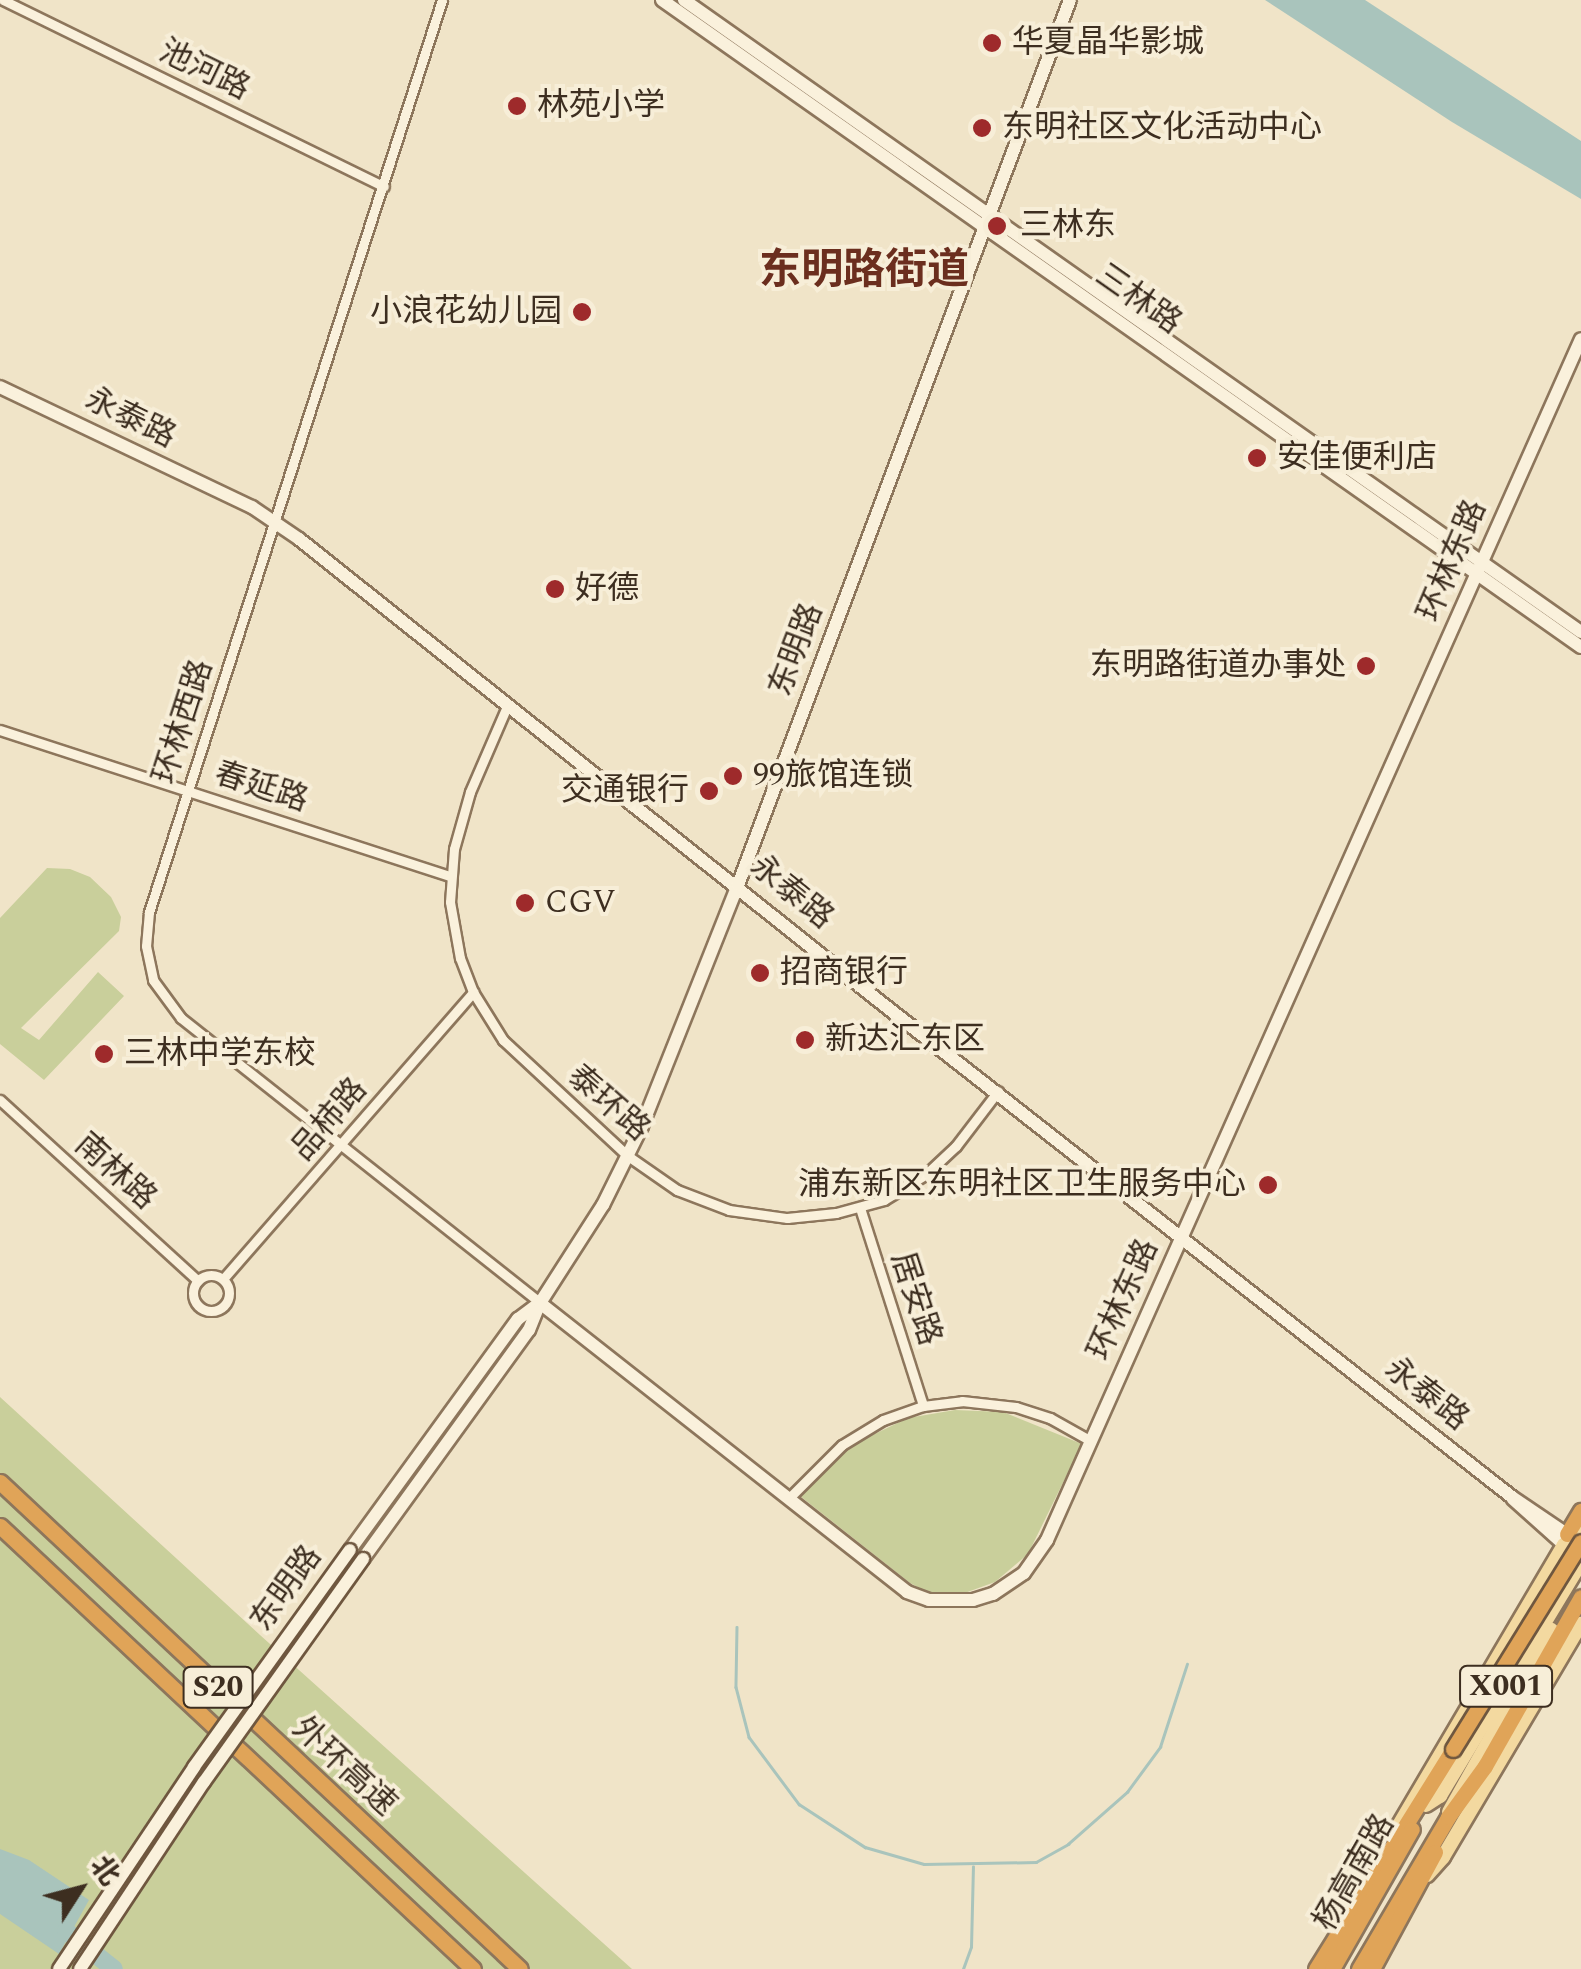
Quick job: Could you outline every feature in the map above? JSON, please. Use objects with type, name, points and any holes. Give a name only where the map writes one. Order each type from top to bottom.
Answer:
[{"type":"highway","name":"外环高速","points":[[0,1482],[520,1969]]},
{"type":"highway","points":[[1574,1540],[1581,1511]]},
{"type":"highway","name":"外环高速","points":[[0,1526],[473,1969]]},
{"type":"highway","name":"杨高南路","points":[[1332,1969],[1426,1805],[1450,1746],[1574,1540]]},
{"type":"highway","name":"杨高南路","points":[[1359,1969],[1448,1817],[1485,1766],[1581,1597]]},
{"type":"highway","points":[[1316,1969],[1450,1746]]},
{"type":"highway","points":[[1372,1969],[1485,1766]]},
{"type":"main road","name":"三林路","points":[[662,0],[988,220]]},
{"type":"main road","name":"三林路","points":[[684,0],[1480,568],[1581,647]]},
{"type":"main road","name":"东明路","points":[[80,1969],[204,1782],[529,1330],[540,1303],[603,1204],[628,1156],[676,1048],[1070,0]]},
{"type":"main road","name":"环林东路","points":[[540,1303],[908,1592],[928,1600],[972,1600],[1010,1584],[1036,1558],[1091,1441],[1581,339]]},
{"type":"main road","name":"永泰路","points":[[0,387],[275,521],[1512,1497],[1574,1540]]},
{"type":"main road","name":"三林路","points":[[1480,568],[1581,632]]},
{"type":"main road","name":"东明路","points":[[59,1969],[194,1767],[350,1550],[518,1319],[540,1303]]},
{"type":"main road","name":"杨高南路","points":[[1426,1805],[1440,1796],[1581,1560],[1574,1540],[1549,1569],[1450,1746]]},
{"type":"main road","name":"杨高南路","points":[[1448,1817],[1450,1802],[1581,1579]]},
{"type":"main road","name":"杨高南路","points":[[1426,1876],[1484,1788],[1581,1624]]},
{"type":"street","name":"池河路","points":[[3,0],[384,187]]},
{"type":"street","name":"环林西路","points":[[442,0],[149,912],[146,946],[153,980],[181,1018],[540,1303]]},
{"type":"street","name":"泰环路","points":[[508,703],[470,792],[450,876],[453,930],[473,992],[503,1040],[528,1068],[628,1156],[678,1190],[730,1210],[787,1218],[860,1208],[907,1188],[931,1170],[998,1091]]},
{"type":"street","name":"春延路","points":[[0,730],[450,876]]},
{"type":"street","name":"品柿路","points":[[223,1279],[473,992]]},
{"type":"street","name":"南林路","points":[[0,1100],[198,1281]]},
{"type":"street","name":"居安路","points":[[860,1208],[923,1406]]},
{"type":"street","points":[[210,1275],[223,1279],[229,1298],[212,1311],[195,1301],[198,1281],[210,1275]]},
{"type":"street","points":[[788,1499],[842,1446],[884,1420],[923,1406],[962,1401],[1016,1407],[1050,1418],[1091,1441]]},
{"type":"green space","points":[[47,868],[70,869],[90,877],[111,897],[121,917],[119,931],[21,1028],[39,1040],[98,972],[124,996],[44,1080],[0,1044],[0,918]]},
{"type":"green space","points":[[0,1397],[260,1635],[632,1969],[0,1969]]},
{"type":"green space","points":[[955,1410],[1003,1412],[1082,1444],[1028,1554],[995,1582],[962,1594],[931,1594],[910,1583],[800,1496],[827,1466],[860,1441],[908,1418]]},
{"type":"water","points":[[1265,0],[1365,0],[1581,141],[1581,199],[1452,122]]},
{"type":"water","points":[[0,1849],[29,1860],[89,1900],[59,1954],[0,1914]]},
{"type":"waterway","points":[[737,1627],[736,1687],[749,1737],[799,1804],[865,1847],[924,1864],[1036,1862],[1068,1844],[1127,1792],[1160,1747],[1187,1664]]},
{"type":"waterway","points":[[963,1969],[971,1947],[973,1867]]},
{"type":"waterway","points":[[66,1931],[114,1969]]},
{"type":"place","name":"华夏晶华影城","points":[[992,43]]},
{"type":"place","name":"林苑小学","points":[[517,106]]},
{"type":"place","name":"东明社区文化活动中心","points":[[982,128]]},
{"type":"place","name":"三林东","points":[[997,226]]},
{"type":"place","name":"小浪花幼儿园","points":[[582,312]]},
{"type":"place","name":"安佳便利店","points":[[1257,458]]},
{"type":"place","name":"好德","points":[[555,589]]},
{"type":"place","name":"东明路街道办事处","points":[[1366,666]]},
{"type":"place","name":"99旅馆连锁","points":[[733,776]]},
{"type":"place","name":"交通银行","points":[[709,791]]},
{"type":"place","name":"CGV","points":[[525,903]]},
{"type":"place","name":"招商银行","points":[[760,973]]},
{"type":"place","name":"新达汇东区","points":[[805,1040]]},
{"type":"place","name":"三林中学东校","points":[[104,1054]]},
{"type":"place","name":"浦东新区东明社区卫生服务中心","points":[[1268,1185]]},
{"type":"district","name":"东明路街道","points":[[864,271]]}]
